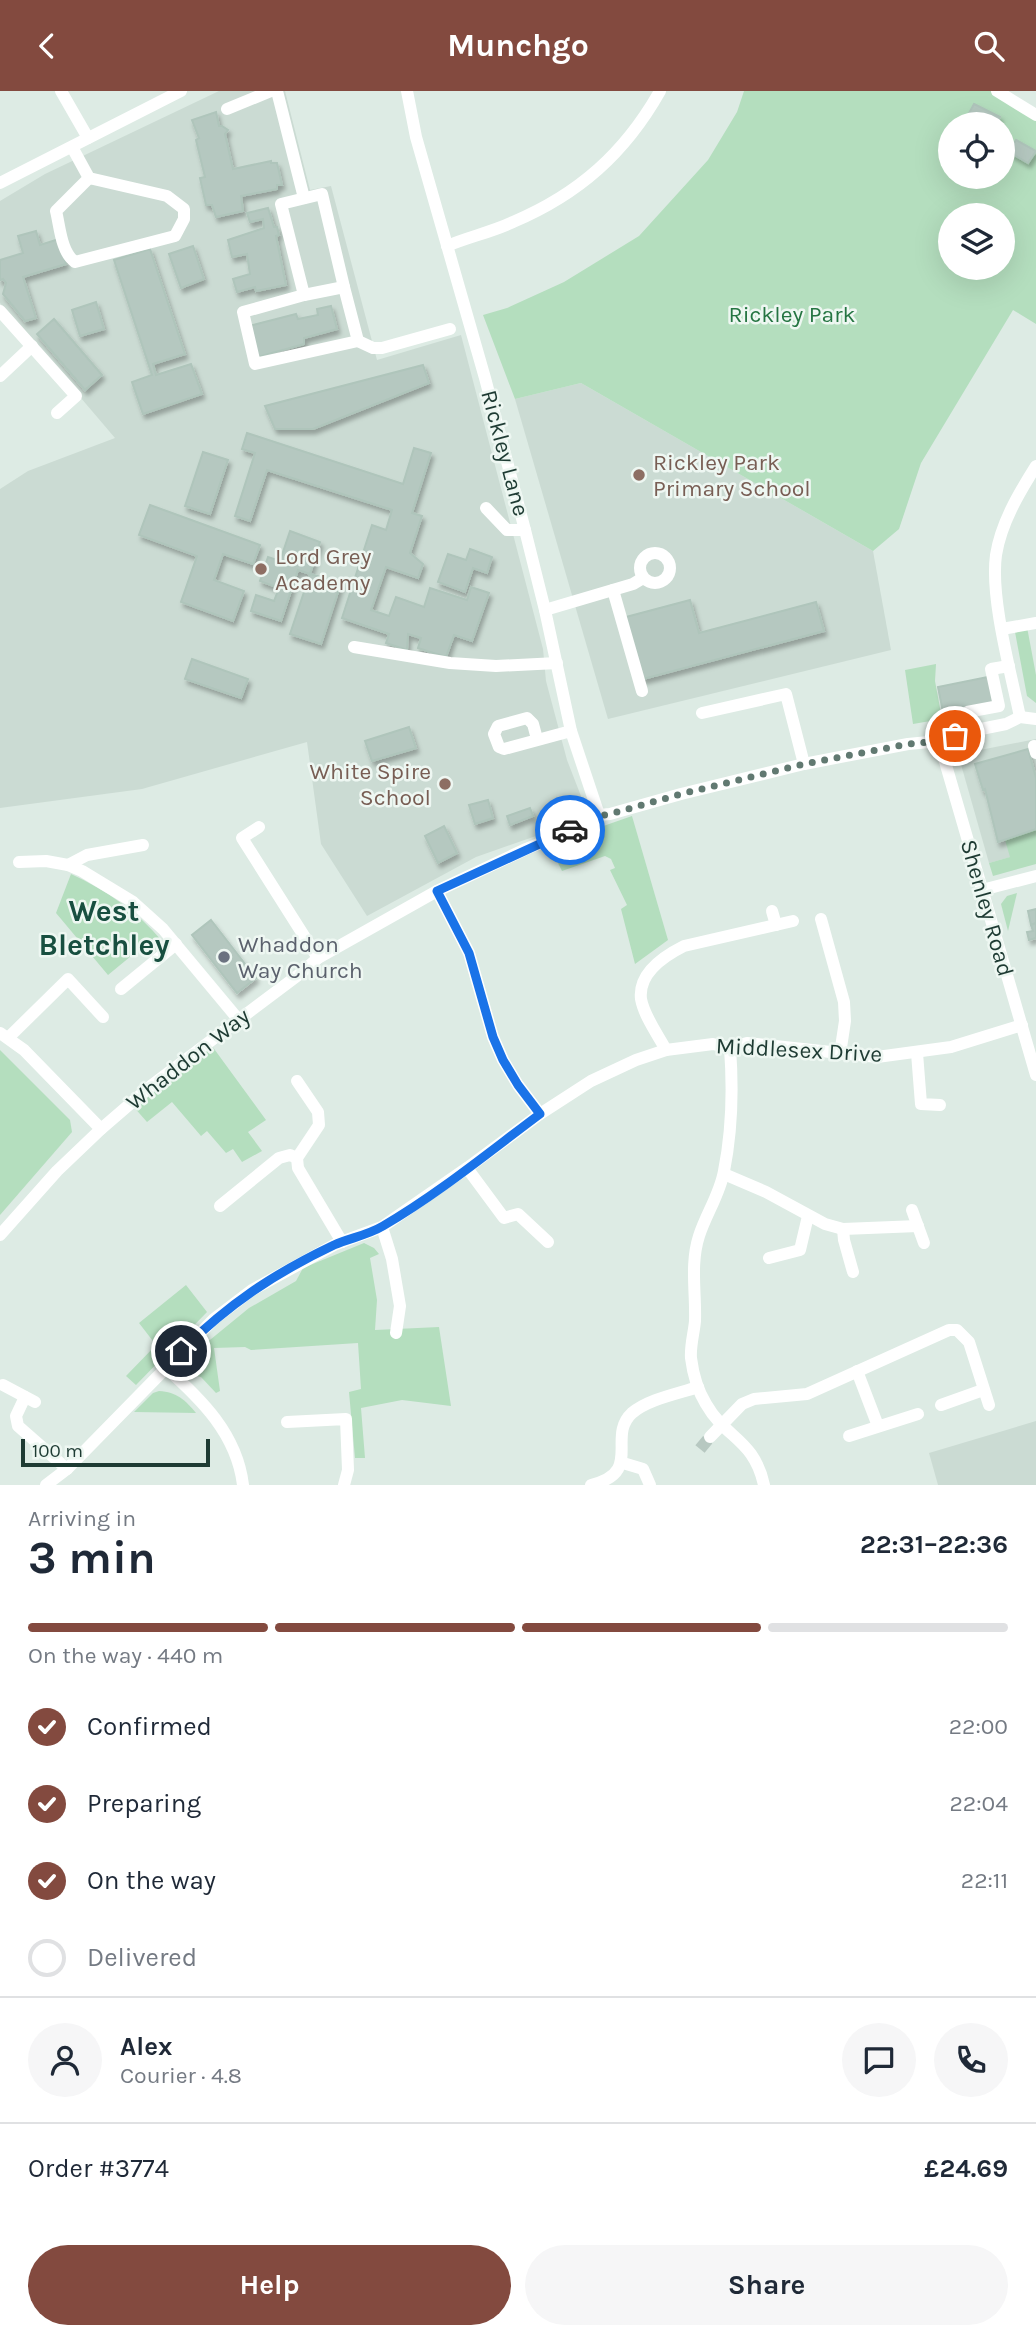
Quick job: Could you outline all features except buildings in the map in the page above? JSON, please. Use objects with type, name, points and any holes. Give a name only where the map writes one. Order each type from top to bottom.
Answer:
[{"type":"street","points":[[61,91],[88,138]]},
{"type":"street","points":[[0,183],[181,91]]},
{"type":"street","points":[[228,109],[271,91]]},
{"type":"street","points":[[277,91],[304,198]]},
{"type":"street","name":"Rickley Lane","points":[[407,91],[416,138],[525,530],[571,731],[598,815]]},
{"type":"street","points":[[447,246],[511,223],[553,204],[590,177],[628,139],[660,91]]},
{"type":"street","points":[[997,91],[1036,115]]},
{"type":"street","points":[[72,147],[89,178],[167,196],[184,209],[184,219],[174,236],[75,262],[69,257],[64,246],[56,211],[89,178]]},
{"type":"street","points":[[304,295],[281,204],[322,194],[358,341],[366,346],[382,348],[450,329]]},
{"type":"street","points":[[344,286],[243,312],[255,364],[358,341]]},
{"type":"street","points":[[0,311],[76,397],[57,413]]},
{"type":"street","points":[[0,376],[32,346]]},
{"type":"street","points":[[1020,717],[996,592],[996,555],[1013,504],[1036,466]]},
{"type":"street","points":[[486,508],[507,530],[525,530]]},
{"type":"street","points":[[545,610],[633,584],[643,578]]},
{"type":"street","points":[[613,590],[642,691]]},
{"type":"street","points":[[1002,629],[1036,623]]},
{"type":"street","points":[[355,647],[450,663],[496,666],[557,663]]},
{"type":"street","points":[[971,731],[967,712],[999,706],[990,669],[1009,666]]},
{"type":"street","points":[[702,713],[786,694],[804,764]]},
{"type":"street","name":"Whaddon Way","points":[[0,1235],[57,1171],[152,1085],[318,958],[437,891],[526,849],[585,825],[598,815],[804,764],[908,744],[939,741],[1006,724],[1020,717],[1036,719]]},
{"type":"street","points":[[537,739],[571,731]]},
{"type":"street","name":"Shenley Road","points":[[939,741],[1036,1075]]},
{"type":"street","points":[[259,827],[242,838],[318,958]]},
{"type":"street","points":[[68,865],[87,855],[143,845]]},
{"type":"street","points":[[19,862],[46,861],[68,865],[133,902],[151,916],[238,1019]]},
{"type":"street","points":[[982,890],[1036,876]]},
{"type":"street","points":[[437,891],[469,953],[493,1037],[503,1060],[540,1114]]},
{"type":"street","points":[[772,911],[776,925]]},
{"type":"street","points":[[821,919],[844,1002],[845,1021],[840,1054]]},
{"type":"street","points":[[666,1049],[641,998],[642,988],[653,967],[684,946],[793,921]]},
{"type":"street","points":[[121,989],[176,944]]},
{"type":"street","points":[[101,1129],[24,1050],[4,1035],[68,979],[103,1017]]},
{"type":"street","name":"Middlesex Drive","points":[[46,1485],[67,1469],[214,1319],[252,1290],[288,1268],[342,1242],[382,1227],[540,1114],[591,1081],[666,1049],[713,1044],[730,1048],[747,1043],[877,1057],[951,1048],[1022,1025]]},
{"type":"street","points":[[730,1048],[732,1080],[724,1174],[698,1237],[694,1261],[695,1323],[691,1356],[698,1387],[706,1405],[721,1423],[745,1444],[760,1466],[764,1485]]},
{"type":"street","points":[[917,1053],[921,1104],[940,1105]]},
{"type":"street","points":[[297,1081],[318,1112],[319,1125],[297,1158],[298,1168],[342,1242]]},
{"type":"street","points":[[220,1206],[279,1158],[290,1155],[297,1158]]},
{"type":"street","points":[[467,1168],[504,1218],[518,1214],[548,1242]]},
{"type":"street","points":[[724,1174],[766,1192],[808,1216],[844,1229],[918,1226]]},
{"type":"street","points":[[912,1210],[924,1243]]},
{"type":"street","points":[[769,1258],[800,1250],[808,1216]]},
{"type":"street","points":[[382,1227],[392,1259],[400,1306],[396,1333]]},
{"type":"street","points":[[844,1229],[844,1240],[853,1272]]},
{"type":"street","points":[[710,1437],[742,1404],[754,1399],[807,1394],[949,1330],[957,1330],[969,1342],[989,1405]]},
{"type":"street","points":[[165,1367],[218,1421],[232,1447],[243,1485]]},
{"type":"street","points":[[857,1371],[878,1426]]},
{"type":"street","points":[[3,1385],[30,1399],[16,1416],[18,1426],[67,1469]]},
{"type":"street","points":[[591,1485],[601,1483],[612,1476],[623,1463],[623,1426],[631,1414],[646,1405],[698,1387]]},
{"type":"street","points":[[941,1405],[983,1390]]},
{"type":"street","points":[[849,1436],[918,1413]]},
{"type":"street","points":[[288,1422],[346,1419],[348,1470],[344,1485]]},
{"type":"street","points":[[623,1463],[643,1469],[649,1485]]},
{"type":"shaded area","points":[[219,91],[285,91],[310,190],[331,186],[377,360],[461,335],[543,649],[546,681],[567,760],[586,809],[556,829],[476,857],[367,916],[321,844],[307,742],[142,789],[0,808],[0,489],[28,471],[115,438],[0,303],[0,201],[45,174]]},
{"type":"shaded area","name":"Rickley Park Primary School","points":[[581,383],[873,551],[891,650],[608,719],[515,399]]},
{"type":"shaded area","points":[[1036,739],[1036,850],[989,863],[960,761],[965,753]]},
{"type":"shaded area","points":[[1036,1421],[1036,1485],[938,1485],[929,1453]]},
{"type":"green space","name":"Rickley Park","points":[[744,91],[1003,91],[1036,112],[1036,324],[1013,310],[921,463],[899,529],[873,551],[581,383],[515,399],[483,315],[507,308],[564,282],[639,236],[708,160],[737,112]]},
{"type":"green space","points":[[1027,627],[1036,675],[1036,703],[1027,696],[1015,632]]},
{"type":"green space","points":[[936,664],[935,681],[942,719],[913,724],[905,670]]},
{"type":"green space","points":[[632,816],[668,940],[635,964],[621,909],[627,905],[610,870],[615,868],[611,859],[605,856],[562,871],[549,845]]},
{"type":"green space","points":[[1036,829],[1036,864],[993,876],[989,863],[1010,857],[1005,840]]},
{"type":"green space","points":[[71,874],[97,887],[132,911],[153,930],[162,941],[161,946],[149,954],[142,947],[108,975],[56,913]]},
{"type":"green space","points":[[1017,893],[1008,931],[1001,904],[1007,896]]},
{"type":"green space","points":[[212,1046],[266,1120],[248,1132],[262,1151],[242,1162],[233,1149],[226,1153],[207,1131],[201,1136],[172,1102],[147,1122],[132,1105],[135,1102],[141,1103]]},
{"type":"green space","points":[[0,1050],[70,1120],[72,1132],[0,1215]]},
{"type":"green space","points":[[364,1243],[379,1254],[370,1258],[377,1300],[375,1330],[439,1327],[451,1406],[402,1400],[361,1408],[365,1458],[355,1458],[349,1392],[361,1389],[358,1343],[251,1350],[245,1347],[214,1348],[220,1391],[216,1393],[201,1377],[187,1372],[183,1353],[194,1344],[205,1344],[249,1308],[296,1281],[303,1268]]},
{"type":"green space","points":[[186,1285],[207,1312],[136,1385],[126,1376],[156,1345],[139,1323]]},
{"type":"green space","points":[[159,1391],[180,1397],[196,1413],[134,1412],[153,1393]]},
{"type":"tunnel","points":[[700,1449],[710,1437]]},
{"type":"way so far","points":[[570,830],[585,825],[598,815],[681,794],[804,764],[955,736]]},
{"type":"place","name":"Rickley Park Primary School","points":[[639,475]]},
{"type":"place","name":"Lord Grey Academy","points":[[261,569]]},
{"type":"place","name":"White Spire School","points":[[445,784]]},
{"type":"place","name":"Whaddon Way Church","points":[[224,957]]},
{"type":"district","name":"West Bletchley","points":[[104,928]]},
{"type":"route","points":[[181,1351],[214,1319],[252,1290],[336,1244],[382,1227],[540,1114],[503,1060],[493,1037],[469,953],[437,891],[570,830]]}]
